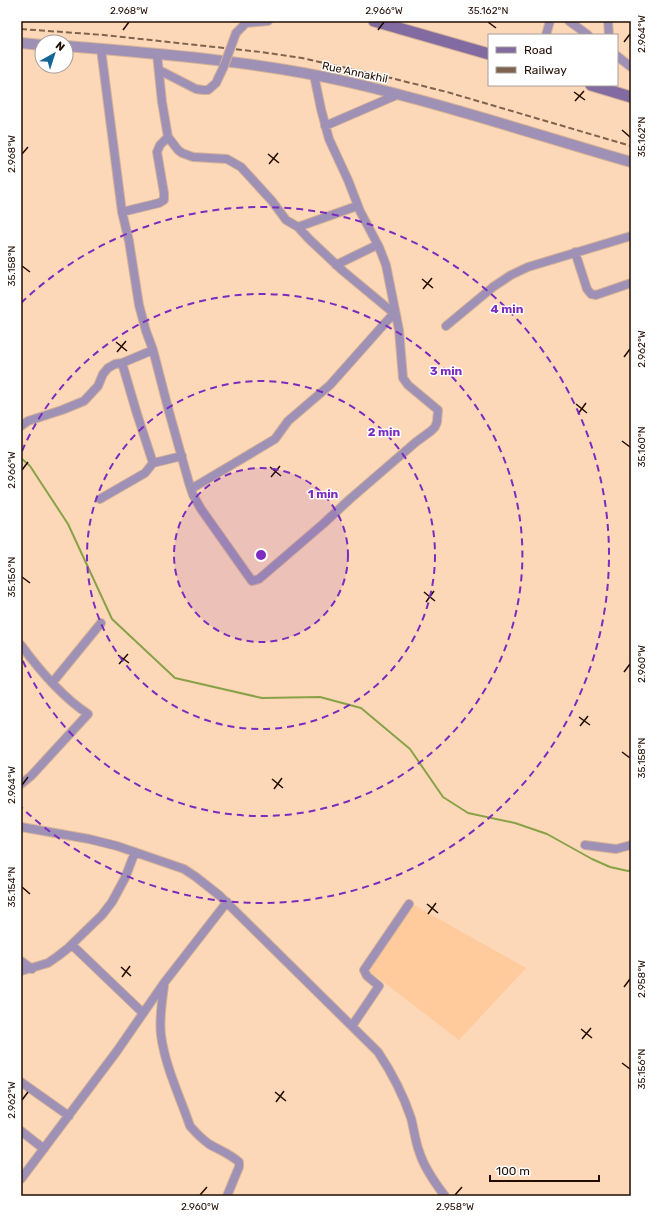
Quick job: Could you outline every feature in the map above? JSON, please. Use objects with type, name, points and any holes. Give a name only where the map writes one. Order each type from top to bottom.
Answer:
[{"type":"main road","points":[[374,21],[488,54]]},
{"type":"main road","points":[[594,86],[631,97]]},
{"type":"street","points":[[158,70],[196,89],[208,90],[216,83],[236,33],[246,23],[268,21]]},
{"type":"street","points":[[546,34],[550,21]]},
{"type":"street","points":[[569,21],[587,34]]},
{"type":"street","points":[[608,21],[608,34]]},
{"type":"street","points":[[21,43],[34,44]]},
{"type":"street","name":"Rue Annakhil","points":[[74,47],[205,58],[314,75],[399,94],[631,162]]},
{"type":"street","points":[[100,49],[113,134],[122,212],[129,241],[139,306],[146,331],[154,350],[168,408],[191,490],[201,509],[252,581],[259,579],[416,442],[435,428],[438,418],[438,410],[408,386],[403,378],[399,330],[386,265],[378,245],[357,206],[348,180],[329,139],[314,75]]},
{"type":"street","points":[[157,54],[168,137],[178,150],[182,154],[193,157],[227,160],[241,167],[272,201],[286,220],[298,226],[336,265],[395,314]]},
{"type":"street","points":[[618,57],[631,67]]},
{"type":"street","points":[[325,126],[399,94]]},
{"type":"street","points":[[122,212],[159,203],[164,200],[157,152],[160,145],[168,137]]},
{"type":"street","points":[[298,226],[357,206]]},
{"type":"street","points":[[446,326],[493,287],[528,266],[631,236]]},
{"type":"street","points":[[336,265],[378,245]]},
{"type":"street","points":[[575,252],[587,289],[591,294],[596,295],[631,283]]},
{"type":"street","points":[[191,490],[275,439],[288,421],[330,385],[395,314]]},
{"type":"street","points":[[21,426],[28,421],[84,401],[98,386],[103,374],[108,368],[154,350]]},
{"type":"street","points":[[122,363],[153,464]]},
{"type":"street","points":[[100,499],[145,473],[153,464],[182,456]]},
{"type":"street","points":[[52,683],[101,623]]},
{"type":"street","points":[[21,645],[52,683],[71,702],[88,714],[21,784]]},
{"type":"street","points":[[21,827],[89,839],[118,846],[184,869],[227,902],[378,1052],[396,1081],[412,1120],[419,1152],[430,1174],[445,1196]]},
{"type":"street","points":[[585,845],[616,848],[631,845]]},
{"type":"street","points":[[21,972],[48,963],[72,945],[102,915],[112,902],[125,878],[135,852]]},
{"type":"street","points":[[21,1179],[117,1051],[164,983],[227,902]]},
{"type":"street","points":[[352,1026],[378,986],[367,976],[364,970],[409,904]]},
{"type":"street","points":[[72,945],[143,1014]]},
{"type":"street","points":[[21,961],[32,969]]},
{"type":"street","points":[[164,983],[160,1011],[164,1053],[190,1126],[208,1143],[239,1162],[239,1167],[227,1196]]},
{"type":"street","points":[[21,1082],[69,1116]]},
{"type":"street","points":[[21,1131],[44,1149]]},
{"type":"shaded area","points":[[414,905],[526,968],[459,1040],[368,970]]},
{"type":"waterway","points":[[21,458],[30,466],[68,524],[112,619],[175,678],[262,698],[320,697],[361,708],[410,749],[443,797],[468,813],[515,823],[547,834],[592,859],[610,867],[628,871],[631,870]]},
{"type":"railway","points":[[21,29],[104,35],[261,52],[302,58],[447,92],[631,146]]}]
